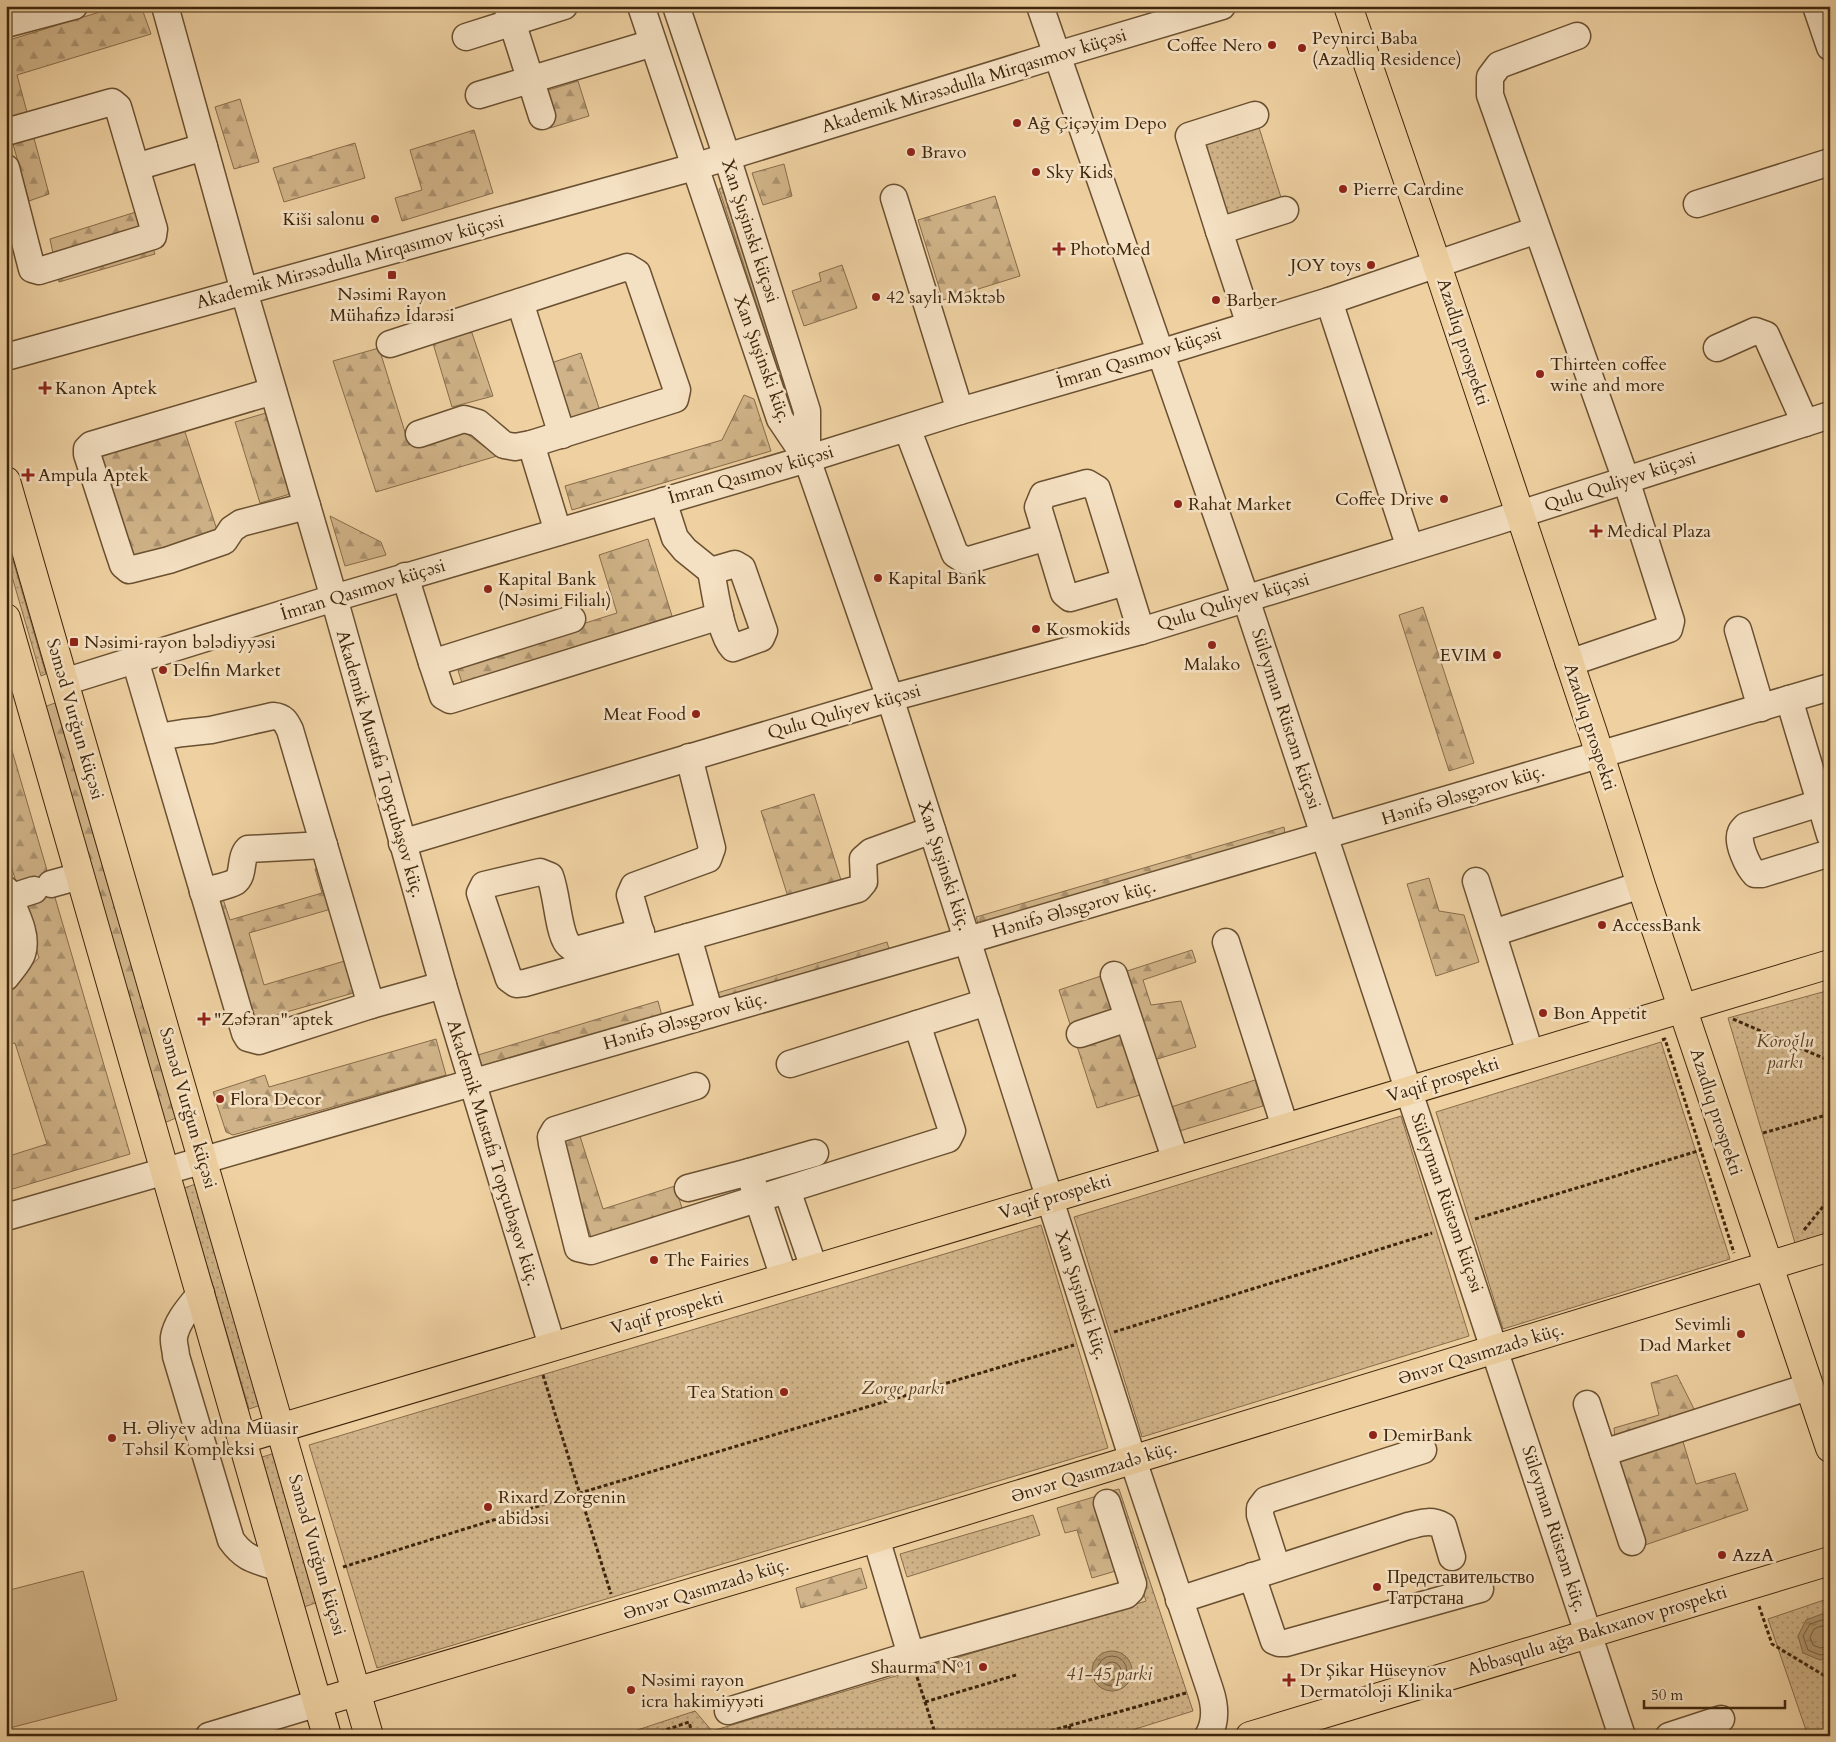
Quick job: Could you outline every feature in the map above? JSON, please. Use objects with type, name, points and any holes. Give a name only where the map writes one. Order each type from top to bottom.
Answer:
[{"type":"main road","name":"Azadlıq prospekti","points":[[1348,6],[1438,265],[1599,754],[1640,885],[1830,1448]]},
{"type":"main road","name":"Səməd Vurğun küçəsi","points":[[6,481],[369,1736]]},
{"type":"main road","points":[[6,618],[327,1736]]},
{"type":"main road","points":[[28,692],[64,682]]},
{"type":"main road","name":"Vaqif prospekti","points":[[243,1439],[1830,964]]},
{"type":"main road","name":"Ənvər Qasımzadə küç.","points":[[318,1703],[876,1538],[1830,1247]]},
{"type":"main road","name":"Abbasqulu ağa Bakıxanov prospekti","points":[[1250,1736],[1830,1561]]},
{"type":"street","points":[[6,24],[74,6]]},
{"type":"street","name":"Akademik Mustafa Topçubaşov küç.","points":[[166,6],[244,291],[334,598],[402,843],[472,1083],[552,1346]]},
{"type":"street","points":[[466,37],[510,14],[564,6]]},
{"type":"street","name":"Xan Şuşinski küç.","points":[[641,6],[780,419],[807,459],[890,698],[1133,1460],[1213,1699],[1214,1720],[1208,1736]]},
{"type":"street","name":"Xan Şuşinski küçəsi","points":[[676,6],[727,157],[807,411],[807,459]]},
{"type":"street","name":"Süleyman Rüstəm küçəsi","points":[[1040,6],[1246,599],[1496,1350]]},
{"type":"street","name":"Akademik Mirəsədulla Mirqasımov küçəsi","points":[[6,357],[694,167],[1222,6]]},
{"type":"street","points":[[1816,6],[1830,47]]},
{"type":"street","points":[[510,14],[542,116]]},
{"type":"street","points":[[1569,663],[1669,629],[1672,621],[1626,480],[1490,95],[1490,77],[1499,65],[1577,36]]},
{"type":"street","points":[[479,95],[653,43]]},
{"type":"street","points":[[6,132],[112,102],[118,107],[154,229],[153,236],[39,271],[32,268],[6,168]]},
{"type":"street","points":[[1250,325],[1189,136],[1255,115]]},
{"type":"street","points":[[136,167],[204,148]]},
{"type":"street","points":[[1697,204],[1830,162]]},
{"type":"street","points":[[894,198],[960,411]]},
{"type":"street","points":[[1219,231],[1285,210]]},
{"type":"street","name":"İmran Qasımov küçəsi","points":[[64,682],[405,576],[807,459],[960,411],[1329,302],[1538,230]]},
{"type":"street","points":[[390,344],[627,267],[638,273],[677,390],[675,399],[562,435],[515,447],[504,445],[478,424],[464,419],[419,434]]},
{"type":"street","points":[[520,302],[562,435]]},
{"type":"street","points":[[1329,302],[1410,548]]},
{"type":"street","points":[[1717,348],[1755,331],[1766,335],[1805,422]]},
{"type":"street","points":[[273,391],[90,445],[87,454],[123,565],[129,570],[169,560],[224,541],[232,529],[241,523],[307,506]]},
{"type":"street","name":"Qulu Quliyev küçəsi","points":[[402,843],[890,698],[1141,631],[1520,514],[1830,415]]},
{"type":"street","points":[[907,428],[955,554],[966,561],[1047,537]]},
{"type":"street","points":[[531,444],[558,532]]},
{"type":"street","points":[[1126,582],[1070,598],[1064,593],[1038,507],[1042,495],[1087,483],[1097,489],[1126,582],[1141,631]]},
{"type":"street","points":[[663,501],[675,538],[685,550],[711,571],[720,616],[729,644],[733,648],[762,638],[764,631],[742,568],[735,564],[711,571]]},
{"type":"street","points":[[405,576],[443,696],[450,700],[720,616]]},
{"type":"street","points":[[432,663],[572,619]]},
{"type":"street","points":[[1738,630],[1761,708]]},
{"type":"street","points":[[135,660],[248,1038],[259,1041],[371,1005],[443,985]]},
{"type":"street","name":"Hənifə Ələsgərov küç.","points":[[166,1170],[968,940],[1830,687]]},
{"type":"street","points":[[1790,699],[1830,835]]},
{"type":"street","points":[[158,737],[211,730],[273,716],[284,720],[290,730],[371,1005]]},
{"type":"street","points":[[643,941],[630,894],[634,886],[708,859],[712,848],[689,757]]},
{"type":"street","points":[[1820,803],[1746,826],[1740,833],[1740,842],[1749,868],[1755,874],[1762,874],[1830,853]]},
{"type":"street","points":[[643,941],[525,983],[516,984],[509,980],[480,893],[484,885],[540,872],[550,876],[555,887],[563,936],[568,945],[576,950],[643,941],[688,938],[858,890],[864,882],[863,859],[871,852],[932,830]]},
{"type":"street","points":[[204,892],[235,882],[239,876],[243,853],[248,849],[324,845]]},
{"type":"street","points":[[6,977],[21,957],[24,948],[23,932],[8,894],[80,876]]},
{"type":"street","points":[[1476,881],[1530,1053]]},
{"type":"street","points":[[1493,933],[1640,885]]},
{"type":"street","points":[[688,938],[710,1014]]},
{"type":"street","points":[[1226,942],[1285,1127]]},
{"type":"street","points":[[1114,975],[1176,1161]]},
{"type":"street","points":[[790,1064],[987,1002]]},
{"type":"street","points":[[1080,1034],[1128,1018]]},
{"type":"street","points":[[696,1086],[555,1130],[551,1137],[552,1144],[578,1248],[591,1251],[948,1139],[952,1131],[917,1024]]},
{"type":"street","points":[[688,1188],[815,1153]]},
{"type":"street","points":[[6,1217],[166,1170]]},
{"type":"street","points":[[750,1172],[784,1278]]},
{"type":"street","points":[[787,1190],[814,1268]]},
{"type":"street","points":[[201,1293],[182,1317],[178,1327],[174,1338],[176,1356],[230,1540],[240,1552],[252,1559],[279,1568]]},
{"type":"street","name":"Süleyman Rüstəm küç.","points":[[1496,1350],[1622,1736]]},
{"type":"street","points":[[1603,1453],[1808,1387]]},
{"type":"street","points":[[1587,1404],[1632,1542]]},
{"type":"street","points":[[1277,1568],[1260,1516],[1260,1508],[1266,1500],[1423,1450]]},
{"type":"street","points":[[728,1710],[911,1655],[1126,1595],[1131,1590],[1133,1584],[1107,1503]]},
{"type":"street","points":[[1179,1600],[1408,1526],[1435,1522],[1444,1526],[1452,1557]]},
{"type":"street","points":[[876,1538],[911,1655]]},
{"type":"street","points":[[1252,1576],[1274,1641],[1279,1643],[1286,1643],[1480,1589]]},
{"type":"street","points":[[209,1736],[318,1703]]},
{"type":"street","points":[[1669,1736],[1721,1719]]},
{"type":"path","points":[[1733,1019],[1830,1061]]},
{"type":"path","points":[[1655,1042],[1665,1039],[1735,1256]]},
{"type":"path","points":[[1763,1133],[1830,1114]]},
{"type":"path","points":[[1469,1221],[1701,1150]]},
{"type":"path","points":[[1799,1237],[1830,1198]]},
{"type":"path","points":[[1111,1333],[1438,1232]]},
{"type":"path","points":[[335,1569],[580,1493],[1077,1344]]},
{"type":"path","points":[[543,1375],[612,1597]]},
{"type":"path","points":[[1752,1584],[1772,1644],[1829,1677]]},
{"type":"path","points":[[911,1655],[936,1736]]},
{"type":"path","points":[[925,1702],[1016,1675]]},
{"type":"path","points":[[1032,1736],[1186,1693]]},
{"type":"path","points":[[648,1736],[689,1722],[693,1736]]},
{"type":"path","points":[[1069,1726],[1072,1736]]},
{"type":"green space","points":[[119,6],[141,6],[151,34],[17,75],[49,194],[29,201],[6,119],[6,41]]},
{"type":"green space","points":[[578,81],[589,116],[550,128],[539,93]]},
{"type":"green space","points":[[240,99],[259,162],[234,169],[215,107]]},
{"type":"green space","points":[[1255,115],[1285,210],[1219,231],[1189,136]]},
{"type":"green space","points":[[474,130],[493,193],[402,221],[395,198],[422,190],[410,150]]},
{"type":"green space","points":[[355,143],[365,178],[284,202],[273,168]]},
{"type":"green space","points":[[784,164],[792,196],[763,205],[752,173]]},
{"type":"green space","points":[[725,186],[799,417],[794,418],[719,189]]},
{"type":"green space","points":[[995,196],[1020,276],[943,300],[918,220]]},
{"type":"green space","points":[[139,211],[155,254],[59,282],[50,239]]},
{"type":"green space","points":[[842,265],[857,308],[804,326],[792,291],[821,281],[819,273]]},
{"type":"green space","points":[[471,330],[493,396],[452,407],[432,340]]},
{"type":"green space","points":[[379,348],[409,445],[459,428],[497,456],[376,492],[333,361]]},
{"type":"green space","points":[[581,353],[600,411],[570,421],[551,363]]},
{"type":"green space","points":[[744,395],[754,399],[771,451],[572,510],[565,486],[722,440]]},
{"type":"green space","points":[[266,413],[290,494],[260,503],[235,422]]},
{"type":"green space","points":[[184,429],[220,539],[135,562],[101,453]]},
{"type":"green space","points":[[330,516],[381,542],[386,555],[345,566]]},
{"type":"green space","points":[[6,536],[46,674],[41,676],[6,556]]},
{"type":"green space","points":[[648,539],[672,616],[462,683],[456,664],[617,613],[599,555]]},
{"type":"green space","points":[[1423,607],[1474,763],[1449,771],[1399,615]]},
{"type":"green space","points":[[55,703],[176,1118],[164,1123],[44,707]]},
{"type":"green space","points":[[6,730],[130,1154],[6,1191],[6,1157],[47,1144],[15,1043],[6,1045],[6,988],[39,958],[6,849]]},
{"type":"green space","points":[[814,794],[841,880],[788,897],[761,811]]},
{"type":"green space","points":[[1284,827],[1285,834],[978,923],[976,917]]},
{"type":"green space","points":[[326,865],[338,907],[249,933],[264,985],[348,960],[357,992],[251,1022],[212,899],[222,896],[230,920],[322,893],[315,869]]},
{"type":"green space","points":[[1429,878],[1439,911],[1464,915],[1479,962],[1436,976],[1407,884]]},
{"type":"green space","points":[[887,942],[889,949],[719,1001],[717,993]]},
{"type":"green space","points":[[1192,950],[1196,962],[1143,980],[1151,1005],[1181,1001],[1196,1047],[1151,1061],[1121,973]]},
{"type":"green space","points":[[1101,976],[1140,1095],[1097,1108],[1059,990]]},
{"type":"green space","name":"Koroğlu parkı","points":[[1830,990],[1830,1232],[1795,1243],[1728,1018]]},
{"type":"green space","points":[[658,1001],[662,1016],[482,1070],[478,1055]]},
{"type":"green space","points":[[436,1039],[446,1075],[233,1135],[226,1132],[213,1092],[265,1075],[269,1087]]},
{"type":"green space","points":[[1661,1042],[1730,1259],[1503,1329],[1436,1112]]},
{"type":"green space","points":[[1255,1080],[1263,1106],[1173,1133],[1165,1109]]},
{"type":"green space","points":[[1401,1116],[1469,1336],[1142,1437],[1074,1217]]},
{"type":"green space","points":[[579,1133],[603,1209],[675,1186],[683,1211],[592,1240],[560,1140]]},
{"type":"green space","points":[[196,1184],[261,1405],[249,1409],[184,1188]]},
{"type":"green space","name":"Zorge parkı","points":[[1041,1225],[1108,1448],[377,1668],[309,1445]]},
{"type":"green space","points":[[1677,1375],[1696,1413],[1677,1422],[1696,1484],[1735,1473],[1748,1510],[1645,1545],[1618,1470],[1614,1428],[1659,1415],[1651,1383]]},
{"type":"green space","points":[[275,1453],[318,1602],[304,1607],[262,1457]]},
{"type":"green space","name":"41-45 parki","points":[[1119,1489],[1193,1711],[1113,1736],[619,1736],[695,1711],[712,1731],[1146,1601],[1111,1491]]},
{"type":"green space","points":[[1097,1496],[1119,1570],[1092,1578],[1077,1530],[1065,1533],[1057,1508]]},
{"type":"green space","points":[[1033,1515],[1040,1535],[907,1577],[900,1554]]},
{"type":"green space","points":[[861,1568],[867,1588],[801,1608],[796,1588]]},
{"type":"green space","points":[[83,1571],[117,1700],[6,1729],[6,1591]]},
{"type":"green space","points":[[1830,1598],[1830,1736],[1808,1736],[1768,1619]]},
{"type":"water","points":[[1822,1614],[1830,1617],[1830,1657],[1820,1660],[1803,1653],[1798,1636],[1806,1620]]},
{"type":"water","points":[[1116,1651],[1123,1654],[1129,1660],[1132,1671],[1131,1679],[1123,1688],[1116,1691],[1108,1691],[1101,1688],[1093,1679],[1092,1667],[1095,1660],[1104,1652]]},
{"type":"place","name":"Coffee Nero","points":[[1272,45]]},
{"type":"place","name":"Peynirci Baba (Azadliq Residence)","points":[[1302,48]]},
{"type":"place","name":"Ağ Çiçəyim Depo","points":[[1017,123]]},
{"type":"place","name":"Bravo","points":[[911,152]]},
{"type":"place","name":"Sky Kids","points":[[1036,172]]},
{"type":"place","name":"Pierre Cardine","points":[[1343,189]]},
{"type":"place","name":"Kiši salonu","points":[[375,219]]},
{"type":"place","name":"PhotoMed","points":[[1059,249]]},
{"type":"place","name":"JOY toys","points":[[1371,265]]},
{"type":"place","name":"Nəsimi Rayon Mühafizə İdarəsi","points":[[392,275]]},
{"type":"place","name":"42 saylı Məktəb","points":[[876,297]]},
{"type":"place","name":"Barber","points":[[1216,300]]},
{"type":"place","name":"Thirteen coffee wine and more","points":[[1540,374]]},
{"type":"place","name":"Kanon Aptek","points":[[45,388]]},
{"type":"place","name":"Ampula Aptek","points":[[28,475]]},
{"type":"place","name":"Coffee Drive","points":[[1444,499]]},
{"type":"place","name":"Rahat Market","points":[[1178,504]]},
{"type":"place","name":"Medical Plaza","points":[[1596,531]]},
{"type":"place","name":"Kapital Bank","points":[[878,578]]},
{"type":"place","name":"Kapital Bank (Nəsimi Filialı)","points":[[488,589]]},
{"type":"place","name":"Kosmokids","points":[[1036,629]]},
{"type":"place","name":"Nəsimi rayon bələdiyyəsi","points":[[74,642]]},
{"type":"place","name":"Malako","points":[[1212,645]]},
{"type":"place","name":"EVIM","points":[[1497,655]]},
{"type":"place","name":"Delfin Market","points":[[163,670]]},
{"type":"place","name":"Meat Food","points":[[696,714]]},
{"type":"place","name":"AccessBank","points":[[1602,925]]},
{"type":"place","name":"Bon Appetit","points":[[1543,1013]]},
{"type":"place","name":"\"Zəfəran\" aptek","points":[[204,1019]]},
{"type":"place","name":"Flora Decor","points":[[220,1099]]},
{"type":"place","name":"The Fairies","points":[[654,1260]]},
{"type":"place","name":"Sevimli Dad Market","points":[[1741,1334]]},
{"type":"place","name":"Tea Station","points":[[784,1392]]},
{"type":"place","name":"DemirBank","points":[[1373,1435]]},
{"type":"place","name":"H. Əliyev adına Müasir Təhsil Kompleksi","points":[[112,1438]]},
{"type":"place","name":"Rixard Zorgenin abidəsi","points":[[488,1507]]},
{"type":"place","name":"AzzA","points":[[1722,1555]]},
{"type":"place","name":"Представительство Татрстана","points":[[1377,1587]]},
{"type":"place","name":"Shaurma №1","points":[[983,1667]]},
{"type":"place","name":"Dr Şikar Hüseynov Dermatoloji Klinika","points":[[1289,1680]]},
{"type":"place","name":"Nəsimi rayon icra hakimiyyəti","points":[[631,1690]]}]
